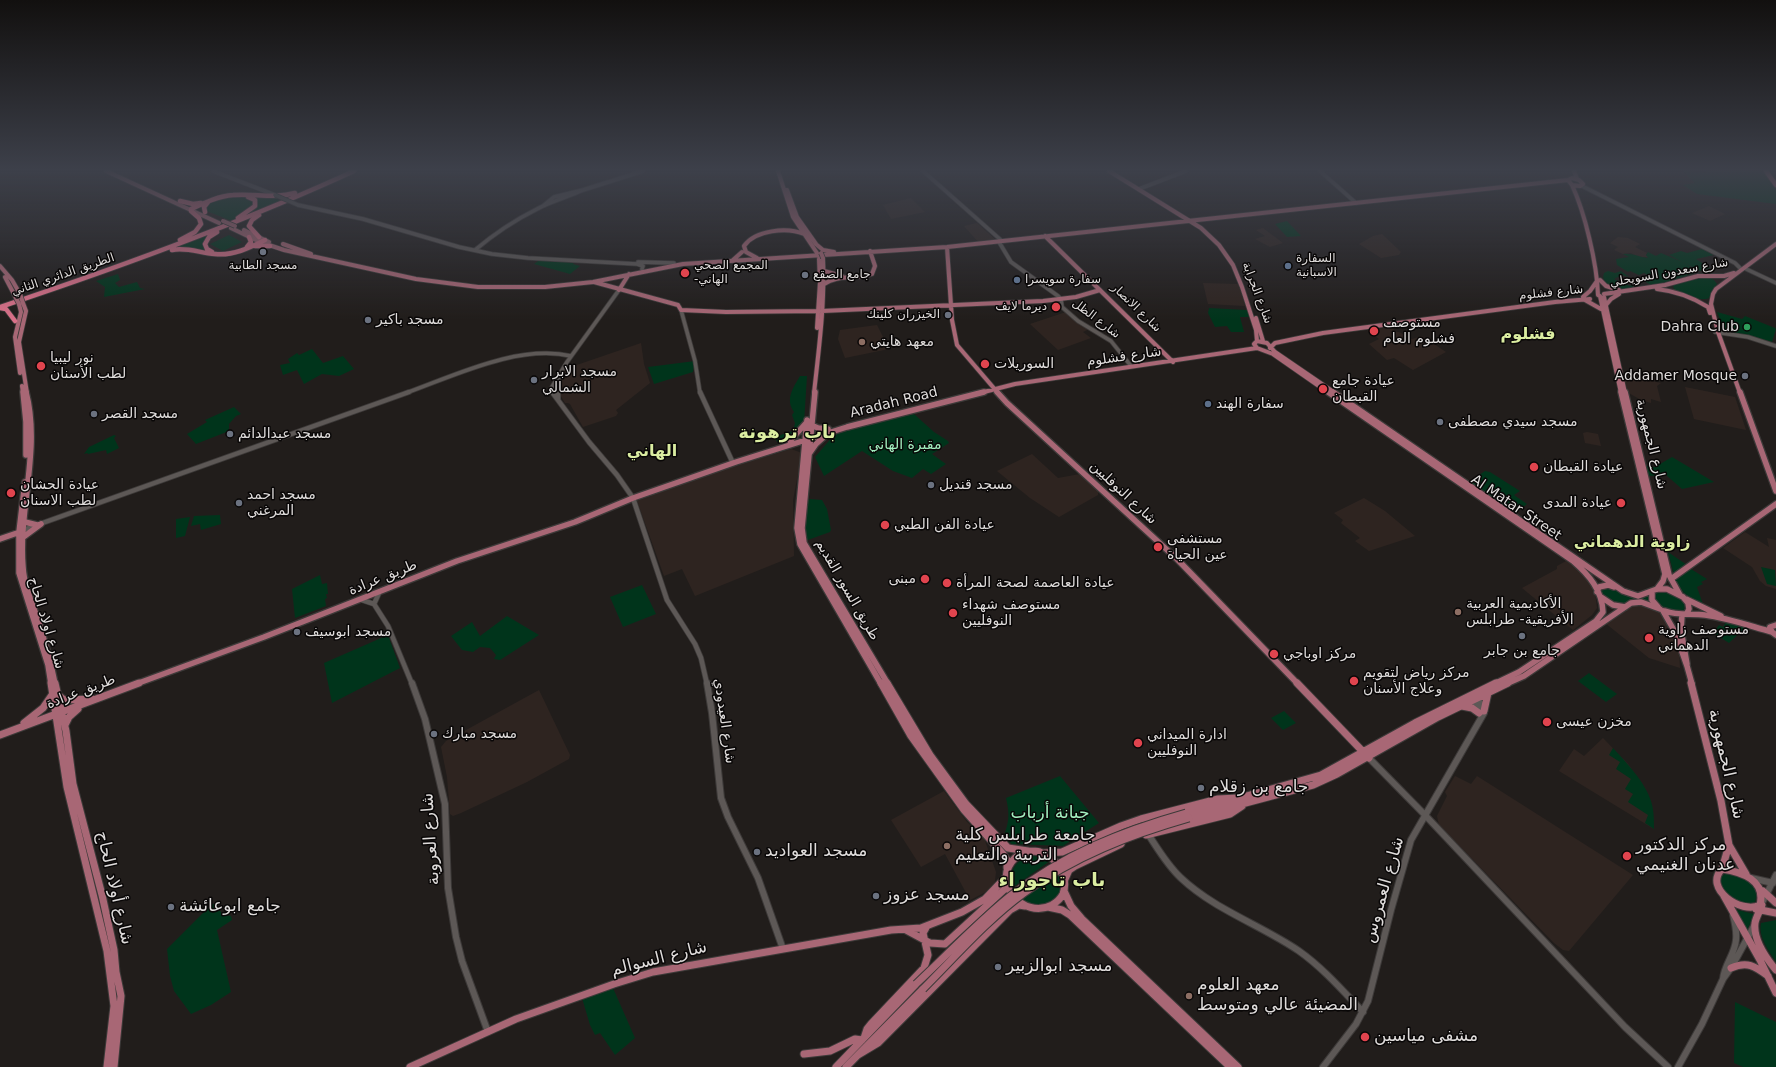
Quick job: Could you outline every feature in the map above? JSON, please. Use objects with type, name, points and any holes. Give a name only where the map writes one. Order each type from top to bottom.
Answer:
[{"type":"highway","points":[[147,255],[184,238],[199,228],[201,221]]},
{"type":"highway","points":[[222,223],[227,221]]},
{"type":"highway","name":"الطريق الدائري الثاني","points":[[147,255],[228,221]]},
{"type":"highway","name":"الطريق الدائري الثاني","points":[[0,306],[147,255],[239,221]]},
{"type":"highway","points":[[240,221],[214,234],[206,241],[206,246],[209,251],[233,252],[249,245],[251,242],[249,236]]},
{"type":"highway","points":[[147,255],[180,248],[216,254],[233,253],[248,248],[261,240],[250,228],[252,221]]},
{"type":"highway","points":[[248,248],[270,246]]},
{"type":"highway","points":[[0,306],[6,308],[15,321]]},
{"type":"main road","points":[[218,221],[261,240],[270,246],[416,279],[509,288],[542,286],[600,278],[674,263],[947,247],[1000,242],[1046,235],[1191,221]]},
{"type":"main road","points":[[219,221],[222,223]]},
{"type":"main road","name":"طريق السور القديم","points":[[800,221],[817,245],[821,258],[824,284],[820,311]]},
{"type":"main road","name":"شارع الجرابة","points":[[1191,221],[1203,227],[1216,239],[1236,264],[1256,330],[1256,345]]},
{"type":"main road","name":"شارع الجرابة","points":[[1191,221],[1211,236],[1237,270],[1264,341]]},
{"type":"main road","points":[[1201,221],[1203,227]]},
{"type":"main road","name":"شارع الجمهورية","points":[[1583,221],[1602,295],[1606,305],[1632,420],[1671,579],[1689,606],[1684,614],[1681,630],[1687,657],[1687,666],[1721,801],[1729,845],[1749,876],[1758,885],[1761,904]]},
{"type":"main road","name":"شارع الجمهورية","points":[[1585,221],[1598,280]]},
{"type":"main road","points":[[741,260],[743,243],[749,237],[787,229],[796,223]]},
{"type":"main road","name":"طريق السور القديم","points":[[796,223],[819,253]]},
{"type":"main road","points":[[233,227],[249,236],[280,246],[363,267]]},
{"type":"main road","points":[[805,235],[788,231],[751,238],[744,246],[746,252],[755,259],[808,259],[816,262],[822,270],[837,276],[853,277],[865,274],[872,270],[869,258],[854,254]]},
{"type":"main road","name":"شارع الانصار","points":[[1046,235],[1173,361]]},
{"type":"main road","name":"شارع سعدون السويحلي","points":[[1712,298],[1714,290],[1776,243]]},
{"type":"main road","points":[[283,244],[312,254]]},
{"type":"main road","points":[[817,245],[830,252],[865,250],[871,252]]},
{"type":"main road","name":"شارع النوفليين","points":[[947,247],[952,320],[957,345],[992,388],[1177,560],[1366,755]]},
{"type":"main road","points":[[733,260],[742,252]]},
{"type":"main road","points":[[755,259],[871,252]]},
{"type":"main road","points":[[824,284],[831,280],[862,278],[872,274],[875,266],[871,252]]},
{"type":"main road","points":[[457,283],[478,287],[545,287],[593,282],[683,263],[741,260]]},
{"type":"main road","points":[[0,266],[12,280],[17,295]]},
{"type":"main road","name":"شارع سعدون السويحلي","points":[[1625,292],[1674,283],[1698,276],[1720,276],[1732,274],[1744,267]]},
{"type":"main road","name":"طريق السور القديم","points":[[822,270],[818,337],[808,437],[802,528],[804,543],[917,745],[977,826],[1003,854],[1007,860],[1007,868]]},
{"type":"main road","name":"شارع الانصار","points":[[1081,270],[1173,361]]},
{"type":"main road","points":[[0,271],[17,295]]},
{"type":"main road","points":[[620,290],[629,274]]},
{"type":"main road","points":[[1720,276],[1719,277],[1723,279],[1734,275]]},
{"type":"main road","points":[[1706,276],[1716,280],[1720,285]]},
{"type":"main road","points":[[1602,310],[1584,298],[1598,280],[1614,290],[1625,292]]},
{"type":"main road","points":[[593,282],[678,305],[680,310],[726,312],[820,311],[951,306],[1061,299],[1100,290]]},
{"type":"main road","points":[[1674,283],[1671,286],[1679,294]]},
{"type":"main road","points":[[1589,292],[1602,295],[1659,289],[1696,300],[1708,307],[1716,332],[1775,487]]},
{"type":"main road","points":[[1606,305],[1614,297],[1625,292]]},
{"type":"main road","name":"شارع اولاد الحاج","points":[[17,295],[26,314],[19,342],[27,448],[19,573],[46,659],[55,694],[59,718]]},
{"type":"main road","name":"شارع الجمهورية","points":[[1602,295],[1602,310],[1664,574],[1663,581],[1655,590],[1652,600],[1662,610],[1675,629],[1682,657],[1687,666]]},
{"type":"main road","name":"شارع فشلوم","points":[[1015,383],[1173,361],[1256,345],[1264,341],[1279,341],[1336,330],[1584,298]]},
{"type":"main road","name":"شارع فشلوم","points":[[1264,350],[1268,350],[1273,344],[1282,341],[1323,333],[1584,298]]},
{"type":"main road","points":[[1696,300],[1705,301],[1712,298],[1712,311],[1716,332]]},
{"type":"main road","points":[[1350,336],[1353,329]]},
{"type":"main road","points":[[1264,341],[1275,352],[1623,591]]},
{"type":"main road","name":"Al Matar Street","points":[[1256,345],[1282,360],[1573,561],[1590,578],[1598,593],[1603,610],[1599,619],[1519,672],[1462,706],[1366,755]]},
{"type":"main road","name":"شارع فشلوم","points":[[992,388],[1053,375],[1173,361]]},
{"type":"main road","name":"Aradah Road","points":[[778,448],[808,437],[992,388]]},
{"type":"main road","points":[[809,423],[818,428],[830,431],[807,453],[790,443],[809,423]]},
{"type":"main road","name":"طريق عرادة","points":[[0,732],[26,724],[59,718],[92,700],[320,613],[458,558],[570,521],[732,461],[778,448]]},
{"type":"main road","name":"طريق عرادة","points":[[92,700],[362,600],[457,562],[575,522],[632,498],[778,448]]},
{"type":"main road","points":[[1671,579],[1776,504]]},
{"type":"main road","points":[[7,536],[22,523],[39,524]]},
{"type":"main road","points":[[0,539],[20,539],[39,524]]},
{"type":"main road","points":[[0,539],[21,531]]},
{"type":"main road","points":[[1625,607],[1618,606],[1603,599],[1598,593],[1600,587],[1608,585],[1638,596],[1655,590],[1667,589],[1721,615],[1773,630]]},
{"type":"main road","name":"Al Matar Street","points":[[1366,755],[1409,726],[1475,697],[1488,693],[1524,676],[1625,607],[1636,602],[1648,604],[1674,614],[1708,615],[1773,630]]},
{"type":"main road","points":[[1462,706],[1481,712],[1488,693]]},
{"type":"main road","points":[[26,724],[55,694],[64,700],[92,700]]},
{"type":"main road","points":[[26,724],[49,722],[72,713],[92,700]]},
{"type":"main road","name":"طريق السور القديم","points":[[902,716],[976,817],[1008,848],[1028,851]]},
{"type":"main road","name":"شارع أولاد الحاج","points":[[59,718],[67,787],[104,936],[113,989],[114,1006],[107,1067]]},
{"type":"main road","name":"شارع أولاد الحاج","points":[[59,718],[73,784],[102,895],[114,950],[119,986],[120,1008],[114,1067]]},
{"type":"main road","name":"طريق عرادة","points":[[0,735],[26,724]]},
{"type":"main road","points":[[836,1067],[863,1039],[1003,911],[1046,878],[1083,857],[1132,835],[1188,815],[1241,801],[1313,785],[1366,755]]},
{"type":"main road","points":[[1026,906],[1015,898],[1008,887],[1006,877],[1007,868],[1015,857],[1028,851],[1045,854],[1062,852],[1121,826],[1141,819],[1218,799],[1233,797],[1241,801]]},
{"type":"main road","points":[[1238,1067],[1077,914],[1071,906],[1064,891],[1065,879],[1069,870],[1075,866],[1122,844],[1148,834],[1230,814],[1236,811],[1241,801]]},
{"type":"main road","name":"شارع الجمهورية","points":[[1724,896],[1719,889],[1716,878],[1718,872],[1722,869],[1729,845]]},
{"type":"main road","points":[[1045,854],[1055,860],[1065,879]]},
{"type":"main road","points":[[1722,869],[1730,869],[1749,876]]},
{"type":"main road","name":"شارع السوالم","points":[[410,1067],[558,1003],[653,972],[698,963],[904,929],[918,929],[974,906],[989,896],[1006,877]]},
{"type":"main road","points":[[904,929],[924,940],[940,946],[949,942],[1008,887]]},
{"type":"main road","points":[[858,1055],[878,1043],[1010,910],[1019,905],[1038,909],[1048,907],[1055,903],[1064,891]]},
{"type":"main road","points":[[1724,896],[1738,904],[1761,904],[1776,902]]},
{"type":"main road","points":[[1724,896],[1748,937],[1776,993]]},
{"type":"main road","points":[[1761,904],[1776,913]]},
{"type":"main road","points":[[1761,904],[1755,923],[1761,945],[1776,970]]},
{"type":"main road","points":[[1048,907],[1062,910],[1070,915],[1185,1026],[1230,1067]]},
{"type":"main road","points":[[863,1039],[871,1024],[924,968],[928,955],[924,940],[924,931],[927,925]]},
{"type":"main road","points":[[1731,968],[1740,963],[1751,964],[1769,977]]},
{"type":"main road","points":[[846,1067],[920,987]]},
{"type":"main road","points":[[804,1054],[830,1051],[855,1039],[863,1039]]},
{"type":"street","points":[[372,221],[475,250],[521,257],[588,262],[674,263]]},
{"type":"street","points":[[475,250],[501,229],[516,221]]},
{"type":"street","name":"شارع الظل","points":[[977,221],[1000,242],[1011,262],[1061,299],[1062,306],[1078,321],[1111,341],[1131,366]]},
{"type":"street","points":[[1651,221],[1776,283]]},
{"type":"street","points":[[612,262],[641,264],[643,267],[642,269]]},
{"type":"street","points":[[1735,263],[1744,267]]},
{"type":"street","points":[[21,531],[515,356],[541,351],[562,353],[571,356],[620,290]]},
{"type":"street","points":[[680,310],[695,361],[700,395],[732,461]]},
{"type":"street","points":[[1716,332],[1748,337],[1776,346]]},
{"type":"street","name":"شارع العيدودي","points":[[571,356],[551,389],[632,498],[667,600],[677,618],[695,644],[701,658],[714,725],[721,798],[728,817],[758,878],[783,949]]},
{"type":"street","points":[[362,600],[374,604],[379,593]]},
{"type":"street","name":"شارع العروبة","points":[[374,604],[388,626],[415,691],[432,744],[445,804],[448,888],[456,937],[462,961],[488,1032]]},
{"type":"street","points":[[1475,697],[1481,712]]},
{"type":"street","name":"شارع العمروس","points":[[1323,1067],[1363,1012],[1373,986],[1391,910],[1412,840],[1478,722],[1481,712]]},
{"type":"street","points":[[1366,755],[1425,815],[1625,1027],[1668,1067]]},
{"type":"street","points":[[1148,834],[1174,871],[1184,881],[1203,895],[1302,954],[1331,979],[1363,1012]]},
{"type":"street","points":[[1761,904],[1776,875]]},
{"type":"street","points":[[1749,876],[1773,883]]},
{"type":"street","points":[[1724,979],[1723,972],[1736,941],[1736,930],[1731,909]]},
{"type":"street","points":[[1678,1067],[1755,923]]},
{"type":"shaded area","points":[[977,223],[997,241],[979,243],[964,226]]},
{"type":"shaded area","points":[[1263,228],[1283,243],[1270,247],[1255,239],[1265,236],[1256,230]]},
{"type":"shaded area","points":[[1382,234],[1401,252],[1399,255],[1381,258],[1359,244],[1373,236]]},
{"type":"shaded area","points":[[1618,237],[1628,238],[1640,244],[1635,247],[1647,253],[1646,255],[1648,257],[1638,257],[1631,253],[1623,254],[1614,250],[1618,247],[1610,243]]},
{"type":"shaded area","points":[[1203,283],[1239,284],[1245,306],[1208,304]]},
{"type":"shaded area","points":[[1066,312],[1089,329],[1083,332],[1091,338],[1058,350],[1030,324]]},
{"type":"shaded area","name":"معهد هايتي","points":[[877,325],[889,349],[845,358],[838,339],[840,330]]},
{"type":"shaded area","points":[[1391,327],[1397,332],[1412,339],[1422,336],[1446,352],[1413,370],[1394,358],[1387,360],[1369,344],[1379,339],[1367,330]]},
{"type":"shaded area","points":[[641,343],[644,364],[650,383],[616,410],[618,413],[616,416],[583,427],[570,404],[565,403],[559,393],[558,385],[562,372],[568,368]]},
{"type":"shaded area","points":[[1628,376],[1661,383],[1657,386],[1661,402],[1651,399],[1651,403],[1641,400],[1627,392],[1623,378]]},
{"type":"shaded area","points":[[1685,387],[1735,397],[1746,430],[1694,419]]},
{"type":"shaded area","points":[[1587,432],[1598,434],[1601,446],[1585,443],[1583,433]]},
{"type":"shaded area","points":[[791,449],[802,453],[793,500],[794,556],[695,596],[682,569],[664,576],[637,501],[706,475]]},
{"type":"shaded area","points":[[1032,454],[1058,478],[1080,474],[1098,490],[1098,495],[1059,517],[1030,498],[997,471]]},
{"type":"shaded area","points":[[1364,498],[1385,511],[1415,536],[1369,551],[1355,541],[1360,538],[1341,523],[1343,520],[1334,513]]},
{"type":"shaded area","points":[[1745,532],[1769,547],[1767,538],[1776,540],[1776,589],[1766,586],[1760,581],[1752,567],[1723,548]]},
{"type":"shaded area","points":[[1566,561],[1574,565],[1590,582],[1595,592],[1597,608],[1592,615],[1573,630],[1522,588],[1557,569],[1557,566]]},
{"type":"shaded area","name":"مستوصف زاوية الدهماني","points":[[1634,603],[1651,606],[1665,616],[1670,624],[1679,651],[1680,668],[1649,658],[1605,623]]},
{"type":"shaded area","points":[[539,690],[570,755],[569,759],[527,782],[461,813],[453,816],[450,814],[447,777],[441,747],[446,741]]},
{"type":"shaded area","points":[[1603,738],[1628,764],[1651,801],[1654,829],[1559,771],[1574,749],[1584,756]]},
{"type":"shaded area","points":[[1455,776],[1471,784],[1477,776],[1633,875],[1569,951],[1563,950],[1554,943],[1439,825],[1437,816],[1447,796],[1445,792]]},
{"type":"shaded area","name":"جامعة طرابلس كلية التربية والتعليم","points":[[944,791],[967,822],[984,838],[996,872],[994,888],[970,900],[945,854],[921,867],[891,820]]},
{"type":"green space","points":[[1287,221],[1301,236],[1287,237],[1275,224]]},
{"type":"green space","points":[[224,228],[206,241],[209,251],[173,249],[166,251]]},
{"type":"green space","points":[[229,235],[242,242],[223,251],[210,244]]},
{"type":"green space","points":[[1702,249],[1714,255],[1696,259],[1710,268],[1700,271],[1669,255],[1681,251],[1687,253]]},
{"type":"green space","points":[[1648,252],[1656,256],[1661,253],[1685,263],[1698,272],[1653,286],[1644,281],[1651,277],[1644,273],[1639,275],[1630,271],[1628,272],[1617,265],[1616,259],[1629,257],[1623,254],[1648,258],[1646,255]]},
{"type":"green space","points":[[541,259],[574,262],[573,264],[580,266],[570,274],[534,264]]},
{"type":"green space","points":[[1608,271],[1615,273],[1621,271],[1629,277],[1622,275],[1614,279],[1630,286],[1638,281],[1635,285],[1627,289],[1613,287],[1605,282],[1603,277],[1604,273]]},
{"type":"green space","points":[[118,274],[120,280],[115,283],[119,287],[137,282],[140,288],[145,289],[104,297],[105,287],[96,281]]},
{"type":"green space","points":[[1707,277],[1714,280],[1717,284],[1712,290],[1709,298],[1701,299],[1690,297],[1679,293],[1673,287],[1674,285]]},
{"type":"green space","points":[[1209,308],[1247,310],[1249,317],[1240,317],[1244,332],[1231,332],[1227,326],[1215,327],[1208,313]]},
{"type":"green space","name":"Dahra Club","points":[[1717,312],[1742,319],[1745,316],[1775,328],[1772,342],[1724,331]]},
{"type":"green space","points":[[312,349],[323,363],[343,356],[354,369],[339,376],[322,374],[304,384],[297,370],[283,375],[280,365],[290,363],[288,359],[297,353],[299,355]]},
{"type":"green space","points":[[695,361],[693,372],[654,384],[648,367]]},
{"type":"green space","points":[[800,376],[807,376],[804,423],[789,440],[778,443],[774,437],[793,431],[795,423],[792,415],[794,412],[791,407],[790,398]]},
{"type":"green space","points":[[234,407],[241,414],[236,416],[229,424],[229,431],[196,444],[187,434],[207,422],[205,420]]},
{"type":"green space","name":"مقبرة الهاني","points":[[914,414],[934,432],[948,441],[949,443],[932,454],[946,464],[931,474],[923,469],[912,478],[893,471],[862,451],[824,476],[815,457],[834,435],[865,425]]},
{"type":"green space","points":[[114,435],[116,436],[114,438],[119,448],[107,454],[106,450],[84,454],[89,447]]},
{"type":"green space","points":[[1672,457],[1714,482],[1682,489],[1666,475],[1648,476],[1647,466],[1655,467]]},
{"type":"green space","points":[[1485,471],[1490,472],[1520,491],[1514,495],[1527,504],[1516,513],[1511,512],[1469,482]]},
{"type":"green space","points":[[810,499],[822,500],[827,509],[831,530],[830,532],[805,541],[805,502]]},
{"type":"green space","points":[[220,515],[221,524],[201,530],[200,524],[191,526],[194,516]]},
{"type":"green space","points":[[190,517],[185,536],[176,538],[176,519]]},
{"type":"green space","points":[[1668,552],[1687,565],[1674,575]]},
{"type":"green space","points":[[1761,567],[1775,570],[1776,586],[1767,584]]},
{"type":"green space","points":[[1689,568],[1707,579],[1701,582],[1703,584],[1697,587],[1704,607],[1684,593],[1674,579]]},
{"type":"green space","points":[[320,575],[322,584],[327,583],[328,594],[326,594],[327,598],[325,599],[326,606],[295,618],[292,589]]},
{"type":"green space","points":[[642,585],[656,614],[623,627],[610,597]]},
{"type":"green space","points":[[1608,587],[1632,597],[1643,598],[1648,596],[1651,603],[1631,601],[1625,604],[1614,603],[1601,593],[1603,589]]},
{"type":"green space","points":[[1658,591],[1677,596],[1685,605],[1684,610],[1675,612],[1662,607],[1655,600],[1654,596]]},
{"type":"green space","points":[[507,616],[539,635],[500,660],[494,659],[496,655],[490,648],[480,647],[473,652],[462,650],[451,636],[472,622],[480,636]]},
{"type":"green space","points":[[1726,622],[1746,627],[1729,643],[1713,633],[1719,625],[1723,627]]},
{"type":"green space","points":[[388,635],[400,668],[332,703],[324,663]]},
{"type":"green space","points":[[1589,673],[1617,694],[1606,702],[1578,681]]},
{"type":"green space","points":[[1284,711],[1296,723],[1283,730],[1271,718]]},
{"type":"green space","points":[[1613,748],[1635,773],[1648,794],[1653,808],[1654,829],[1645,823],[1648,815],[1628,802],[1633,794],[1625,789],[1631,779],[1616,769],[1620,762],[1609,755]]},
{"type":"green space","name":"جبانة أرباب","points":[[1060,776],[1099,823],[1063,846],[1012,844],[1003,838],[1007,827],[1008,818],[1006,798]]},
{"type":"green space","points":[[1034,856],[1050,861],[1012,888],[1011,876],[1015,866],[1023,859]]},
{"type":"green space","points":[[1060,872],[1061,889],[1053,901],[1037,904],[1020,899]]},
{"type":"green space","points":[[1728,872],[1742,877],[1749,882],[1757,894],[1755,902],[1743,903],[1737,901],[1727,893],[1721,883],[1721,877]]},
{"type":"green space","points":[[216,903],[222,914],[231,916],[232,920],[217,930],[231,992],[211,1005],[191,1014],[174,991],[170,976],[167,949],[211,905]]},
{"type":"green space","points":[[1734,909],[1754,914],[1747,931]]},
{"type":"green space","points":[[1776,920],[1776,962],[1767,949],[1760,928],[1761,923]]},
{"type":"green space","points":[[613,988],[635,1038],[615,1055],[600,1033],[595,1035],[590,1025],[582,998]]},
{"type":"green space","points":[[1735,1002],[1776,1022],[1776,1067],[1743,1067],[1734,1063]]},
{"type":"place","name":"مسجد الطابية","points":[[263,252]]},
{"type":"place","name":"السفارة الاسبانية","points":[[1288,266]]},
{"type":"place","name":"المجمع الصحي -الهاني","points":[[685,273]]},
{"type":"place","name":"جامع الصقع","points":[[805,275]]},
{"type":"place","name":"سفارة سويسرا","points":[[1017,280]]},
{"type":"place","name":"ديرما لايف","points":[[1056,307]]},
{"type":"place","name":"الخيزران كلينك","points":[[948,315]]},
{"type":"place","name":"مسجد باكير","points":[[368,320]]},
{"type":"place","name":"Dahra Club","points":[[1747,327]]},
{"type":"place","name":"مستوصف فشلوم العام","points":[[1374,331]]},
{"type":"place","name":"معهد هايتي","points":[[862,342]]},
{"type":"place","name":"السوريلات","points":[[985,364]]},
{"type":"place","name":"نور ليبيا لطب الأسنان","points":[[41,366]]},
{"type":"place","name":"Addamer Mosque","points":[[1745,376]]},
{"type":"place","name":"مسجد الابرار الشمالي","points":[[534,380]]},
{"type":"place","name":"عيادة جامع القبطان","points":[[1323,389]]},
{"type":"place","name":"سفارة الهند","points":[[1208,404]]},
{"type":"place","name":"مسجد القصر","points":[[94,414]]},
{"type":"place","name":"مسجد سيدي مصطفى","points":[[1440,422]]},
{"type":"place","name":"مسجد عبدالدائم","points":[[230,434]]},
{"type":"place","name":"عيادة القبطان","points":[[1534,467]]},
{"type":"place","name":"مسجد قنديل","points":[[931,485]]},
{"type":"place","name":"عيادة الحشان لطب الاسنان","points":[[11,493]]},
{"type":"place","name":"مسجد احمد المرغني","points":[[239,503]]},
{"type":"place","name":"عيادة المدى","points":[[1621,503]]},
{"type":"place","name":"عيادة الفن الطبي","points":[[885,525]]},
{"type":"place","name":"مستشفى عين الحياة","points":[[1158,547]]},
{"type":"place","name":"مبنى","points":[[925,579]]},
{"type":"place","name":"عيادة العاصمة لصحة المرأة","points":[[947,583]]},
{"type":"place","name":"الأكاديمية العربية الأفريقية- طرابلس","points":[[1458,612]]},
{"type":"place","name":"مستوصف شهداء النوفليين","points":[[953,613]]},
{"type":"place","name":"مسجد ابوسيف","points":[[297,632]]},
{"type":"place","name":"جامع بن جابر","points":[[1522,636]]},
{"type":"place","name":"مستوصف زاوية الدهماني","points":[[1649,638]]},
{"type":"place","name":"مركز اوباجي","points":[[1274,654]]},
{"type":"place","name":"مركز رياض لتقويم وعلاج الأسنان","points":[[1354,681]]},
{"type":"place","name":"مخزن عيسى","points":[[1547,722]]},
{"type":"place","name":"مسجد مبارك","points":[[434,734]]},
{"type":"place","name":"ادارة الميداني النوفليين","points":[[1138,743]]},
{"type":"place","name":"جامع بن زقلام","points":[[1201,788]]},
{"type":"place","name":"جامعة طرابلس كلية التربية والتعليم","points":[[947,846]]},
{"type":"place","name":"مسجد العواديد","points":[[757,852]]},
{"type":"place","name":"مركز الدكتور عدنان الغنيمي","points":[[1627,856]]},
{"type":"place","name":"مسجد عزوز","points":[[876,896]]},
{"type":"place","name":"جامع ابوعائشة","points":[[171,907]]},
{"type":"place","name":"مسجد ابوالزبير","points":[[998,967]]},
{"type":"place","name":"معهد العلوم المضيئة عالي ومتوسط","points":[[1189,996]]},
{"type":"place","name":"مشفى مياسين","points":[[1365,1037]]},
{"type":"district","name":"فشلوم","points":[[1528,335]]},
{"type":"district","name":"باب ترهونة","points":[[787,433]]},
{"type":"district","name":"الهاني","points":[[652,452]]},
{"type":"district","name":"زاوية الدهماني","points":[[1632,543]]},
{"type":"district","name":"باب تاجوراء","points":[[1052,881]]}]
